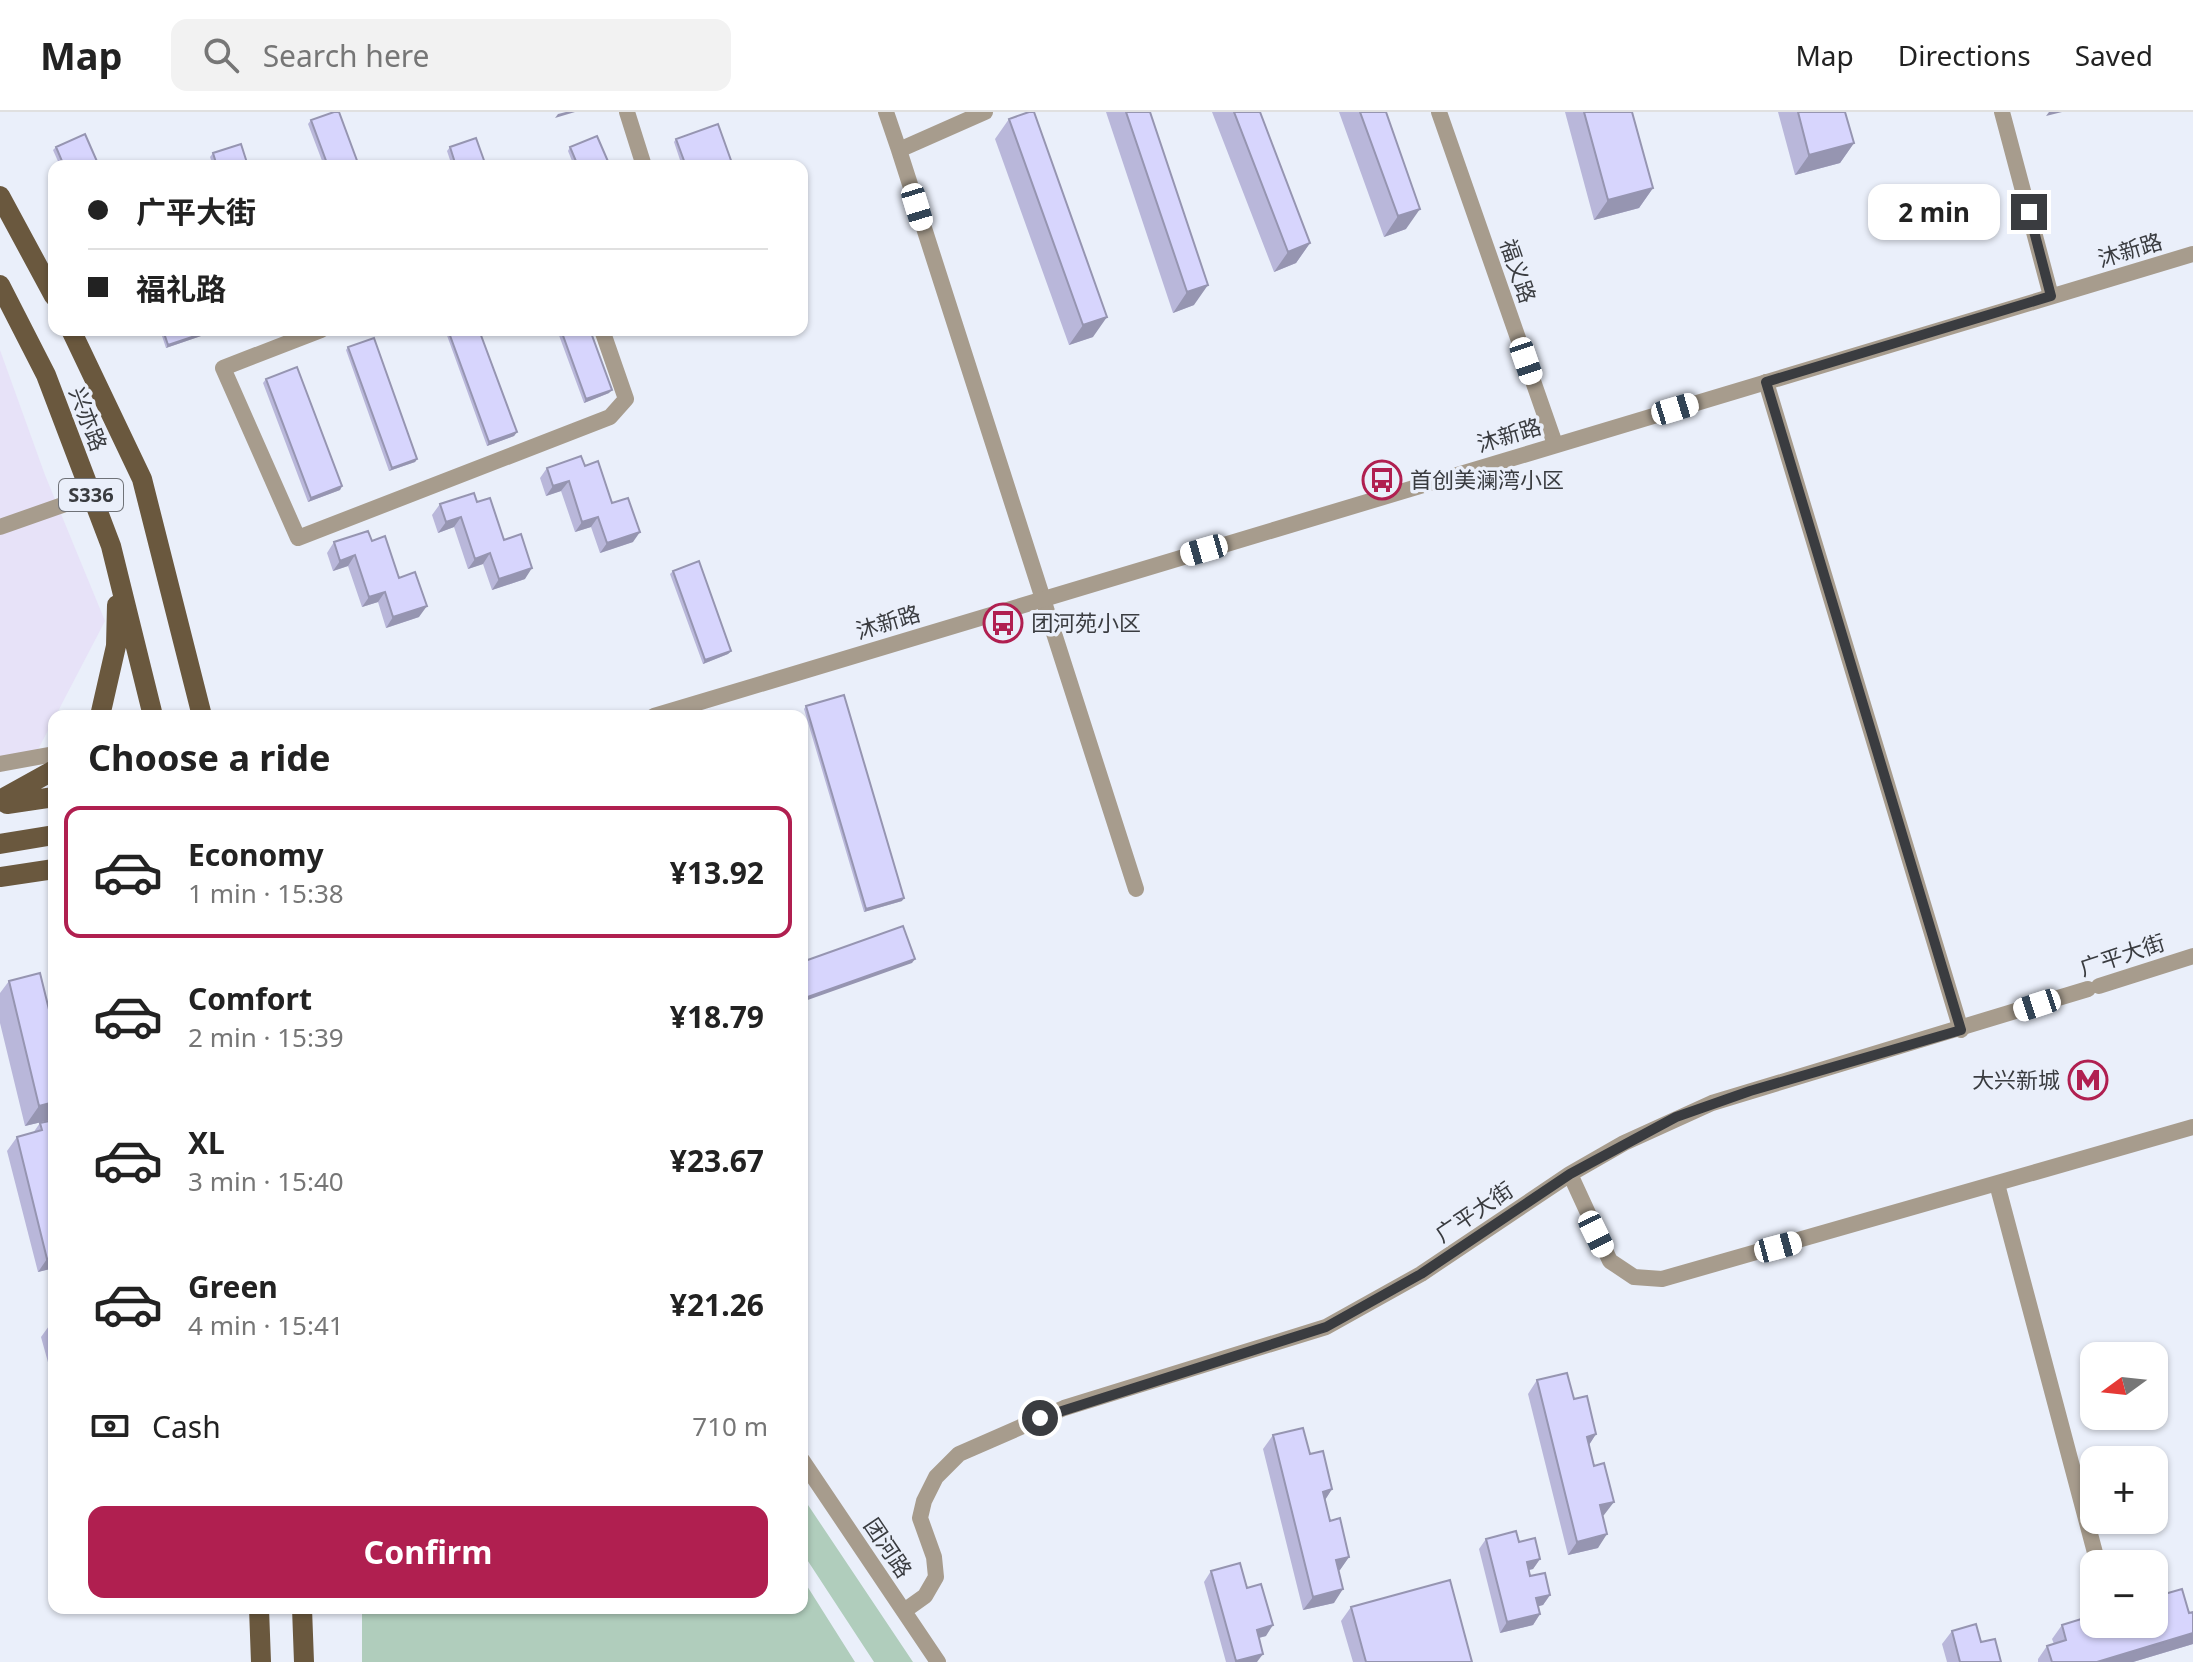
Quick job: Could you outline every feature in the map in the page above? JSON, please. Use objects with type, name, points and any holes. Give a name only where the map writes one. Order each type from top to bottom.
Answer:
[{"type":"main road","points":[[0,196],[48,285]]},
{"type":"main road","name":"兴亦路","points":[[0,285],[46,375],[91,495],[118,577],[151,710]]},
{"type":"main road","name":"兴亦路","points":[[74,336],[142,479],[200,710]]},
{"type":"main road","points":[[101,710],[116,646],[118,577]]},
{"type":"main road","points":[[0,803],[48,774]]},
{"type":"main road","points":[[0,803],[48,798]]},
{"type":"main road","points":[[0,844],[48,836]]},
{"type":"main road","points":[[0,877],[48,870]]},
{"type":"main road","points":[[259,1614],[261,1662]]},
{"type":"main road","points":[[302,1614],[304,1662]]},
{"type":"street","points":[[627,112],[642,160]]},
{"type":"street","points":[[886,112],[1136,889]]},
{"type":"street","points":[[899,150],[985,112]]},
{"type":"street","name":"福义路","points":[[1439,112],[1555,444]]},
{"type":"street","points":[[2002,112],[2051,296]]},
{"type":"street","name":"沐新路","points":[[674,710],[2193,254]]},
{"type":"street","points":[[306,336],[223,368],[298,538],[610,417],[626,399],[604,336]]},
{"type":"street","points":[[1766,382],[1961,1030]]},
{"type":"street","points":[[0,527],[91,495]]},
{"type":"street","points":[[0,764],[48,755]]},
{"type":"street","name":"广平大街","points":[[904,1611],[925,1596],[936,1577],[934,1557],[920,1518],[924,1501],[936,1477],[959,1454],[1064,1408],[1326,1327],[1421,1274],[1570,1174],[1624,1143],[1712,1103],[1961,1030],[2193,956]]},
{"type":"street","points":[[1570,1174],[1610,1261],[1634,1277],[1662,1279],[2193,1127]]},
{"type":"street","points":[[1997,1184],[2094,1550]]},
{"type":"street","name":"团河路","points":[[808,1469],[938,1662]]},
{"type":"shaded area","points":[[0,350],[45,475],[105,621],[59,710],[48,710],[48,730],[31,763],[0,769]]},
{"type":"green space","points":[[808,1505],[913,1662],[874,1662],[808,1561]]},
{"type":"green space","points":[[808,1588],[855,1662],[362,1662],[362,1614],[808,1614]]},
{"type":"building","points":[[339,112],[357,160],[326,160],[311,120]]},
{"type":"building","points":[[1034,112],[1107,317],[1083,325],[1009,119]]},
{"type":"building","points":[[1126,112],[1150,112],[1208,285],[1187,292]]},
{"type":"building","points":[[1234,112],[1260,112],[1310,243],[1288,252]]},
{"type":"building","points":[[1360,112],[1386,112],[1420,209],[1398,216]]},
{"type":"building","points":[[1584,112],[1632,112],[1653,188],[1608,200]]},
{"type":"building","points":[[1798,112],[1845,112],[1854,143],[1809,155]]},
{"type":"building","points":[[718,124],[731,160],[684,160],[676,139]]},
{"type":"building","points":[[85,134],[96,160],[61,160],[56,147]]},
{"type":"building","points":[[597,136],[607,160],[575,160],[570,147]]},
{"type":"building","points":[[476,138],[484,160],[454,160],[450,147]]},
{"type":"building","points":[[241,144],[246,160],[215,160],[213,153]]},
{"type":"building","points":[[165,336],[195,336],[168,345]]},
{"type":"building","points":[[450,336],[481,336],[517,432],[489,442]]},
{"type":"building","points":[[563,336],[592,336],[612,390],[586,399]]},
{"type":"building","points":[[374,338],[417,459],[392,468],[348,347]]},
{"type":"building","points":[[297,367],[342,486],[311,498],[266,379]]},
{"type":"building","points":[[581,456],[585,466],[598,461],[612,503],[628,498],[640,532],[607,543],[598,517],[582,522],[569,481],[553,486],[547,468]]},
{"type":"building","points":[[474,493],[477,502],[490,498],[504,540],[521,534],[532,568],[499,579],[490,553],[475,559],[461,517],[446,522],[440,504]]},
{"type":"building","points":[[368,531],[372,541],[385,536],[399,578],[415,572],[427,606],[393,617],[385,592],[369,597],[355,555],[340,561],[334,542]]},
{"type":"building","points":[[699,561],[731,651],[705,660],[673,571]]},
{"type":"building","points":[[844,695],[904,898],[866,909],[806,706]]},
{"type":"building","points":[[903,926],[915,959],[808,997],[808,960]]},
{"type":"building","points":[[40,973],[48,1006],[48,1104],[39,1106],[9,981]]},
{"type":"building","points":[[48,1121],[47,1259],[17,1137],[42,1130],[40,1123]]},
{"type":"building","points":[[1567,1373],[1574,1399],[1587,1396],[1596,1434],[1587,1437],[1594,1466],[1604,1463],[1614,1502],[1600,1505],[1607,1534],[1577,1542],[1537,1380]]},
{"type":"building","points":[[1303,1428],[1310,1454],[1323,1451],[1332,1489],[1323,1492],[1330,1521],[1340,1518],[1349,1557],[1336,1560],[1343,1589],[1313,1597],[1273,1435]]},
{"type":"building","points":[[1516,1531],[1519,1542],[1535,1538],[1540,1559],[1527,1562],[1530,1576],[1545,1573],[1550,1595],[1536,1598],[1540,1614],[1507,1622],[1486,1539]]},
{"type":"building","points":[[1240,1563],[1247,1588],[1261,1584],[1273,1625],[1257,1630],[1263,1654],[1236,1661],[1211,1571]]},
{"type":"building","points":[[1450,1580],[1472,1662],[1366,1662],[1351,1607]]},
{"type":"building","points":[[2182,1589],[2189,1613],[2193,1612],[2193,1633],[2097,1662],[2052,1662],[2047,1646],[2066,1640],[2062,1625],[2080,1619],[2080,1638],[2168,1638],[2168,1593]]},
{"type":"building","points":[[1976,1624],[1981,1642],[1995,1639],[2001,1662],[1960,1662],[1952,1631]]},
{"type":"place","name":"首创美澜湾小区","points":[[1382,480]]},
{"type":"place","name":"团河苑小区","points":[[1003,623]]},
{"type":"place","name":"大兴新城","points":[[2088,1080]]},
{"type":"route","points":[[1040,1418],[1112,1392],[1295,1339],[1354,1314],[1421,1274],[1570,1174],[1676,1117],[1750,1091],[1961,1030],[1766,382],[2051,296],[2029,212]]}]
